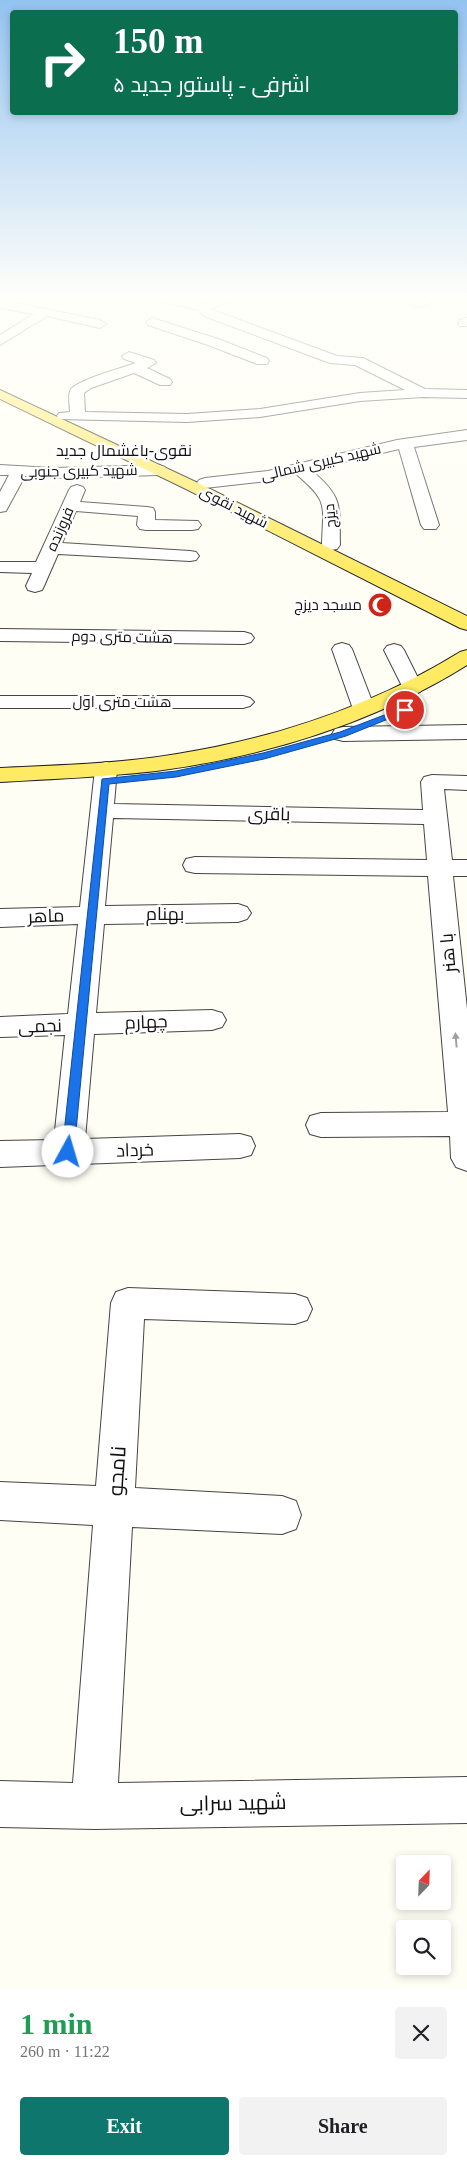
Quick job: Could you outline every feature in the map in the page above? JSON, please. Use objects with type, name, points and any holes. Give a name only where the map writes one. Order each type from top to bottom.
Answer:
[{"type":"main road","name":"شهید نقوی","points":[[9,390],[71,416],[331,545],[462,615]]},
{"type":"main road","name":"شهید نقوی","points":[[4,397],[159,470],[363,572],[462,615]]},
{"type":"main road","points":[[0,776],[176,774],[264,756],[343,734],[422,702],[463,666],[464,636],[462,615]]},
{"type":"main road","points":[[0,789],[106,775],[244,747],[320,726],[463,666]]},
{"type":"street","points":[[79,390],[71,416],[129,418],[227,416],[360,397],[423,393],[467,394]]},
{"type":"street","points":[[417,390],[423,393]]},
{"type":"street","name":"شهید کبیری شمالی","points":[[205,483],[268,476],[406,444],[467,435]]},
{"type":"street","points":[[406,444],[430,525]]},
{"type":"street","name":"دیزج","points":[[300,468],[320,486],[331,502],[331,545]]},
{"type":"street","name":"شهید کبیری جنوبی","points":[[0,470],[85,473],[159,470]]},
{"type":"street","points":[[0,507],[19,472]]},
{"type":"street","name":"فروزنده","points":[[35,586],[85,473]]},
{"type":"street","points":[[70,506],[147,512],[146,525],[192,525]]},
{"type":"street","points":[[52,548],[190,556]]},
{"type":"street","points":[[0,567],[43,568]]},
{"type":"street","name":"هشت متری دوم","points":[[0,635],[244,638]]},
{"type":"street","points":[[342,649],[364,709]]},
{"type":"street","points":[[394,650],[413,688]]},
{"type":"street","name":"هشت متری اول","points":[[0,702],[243,702]]},
{"type":"street","points":[[343,734],[467,732]]},
{"type":"street","points":[[68,1152],[106,775]]},
{"type":"street","name":"با هنر","points":[[467,783],[432,782],[440,867],[458,970],[467,1158]]},
{"type":"street","name":"باقری","points":[[102,811],[435,817]]},
{"type":"street","points":[[195,865],[467,868]]},
{"type":"street","name":"بهنام","points":[[92,914],[238,913]]},
{"type":"street","name":"ماهر","points":[[0,918],[92,914]]},
{"type":"street","name":"چهارم","points":[[81,1024],[212,1020]]},
{"type":"street","name":"نجمی","points":[[0,1027],[81,1024]]},
{"type":"street","points":[[321,1125],[465,1124]]},
{"type":"street","name":"خرداد","points":[[0,1154],[240,1146]]},
{"type":"street","name":"نامجو","points":[[94,1806],[128,1303],[295,1309]]},
{"type":"street","points":[[0,1501],[282,1515]]},
{"type":"street","name":"شهید سرابی","points":[[0,1804],[94,1806],[467,1800]]},
{"type":"place","name":"مسجد دیزج","points":[[380,605]]},
{"type":"district","name":"نقوی-باغشمال جدید","points":[[124,450]]},
{"type":"route","points":[[68,1152],[105,781],[176,774],[264,756],[343,734],[405,710]]}]
